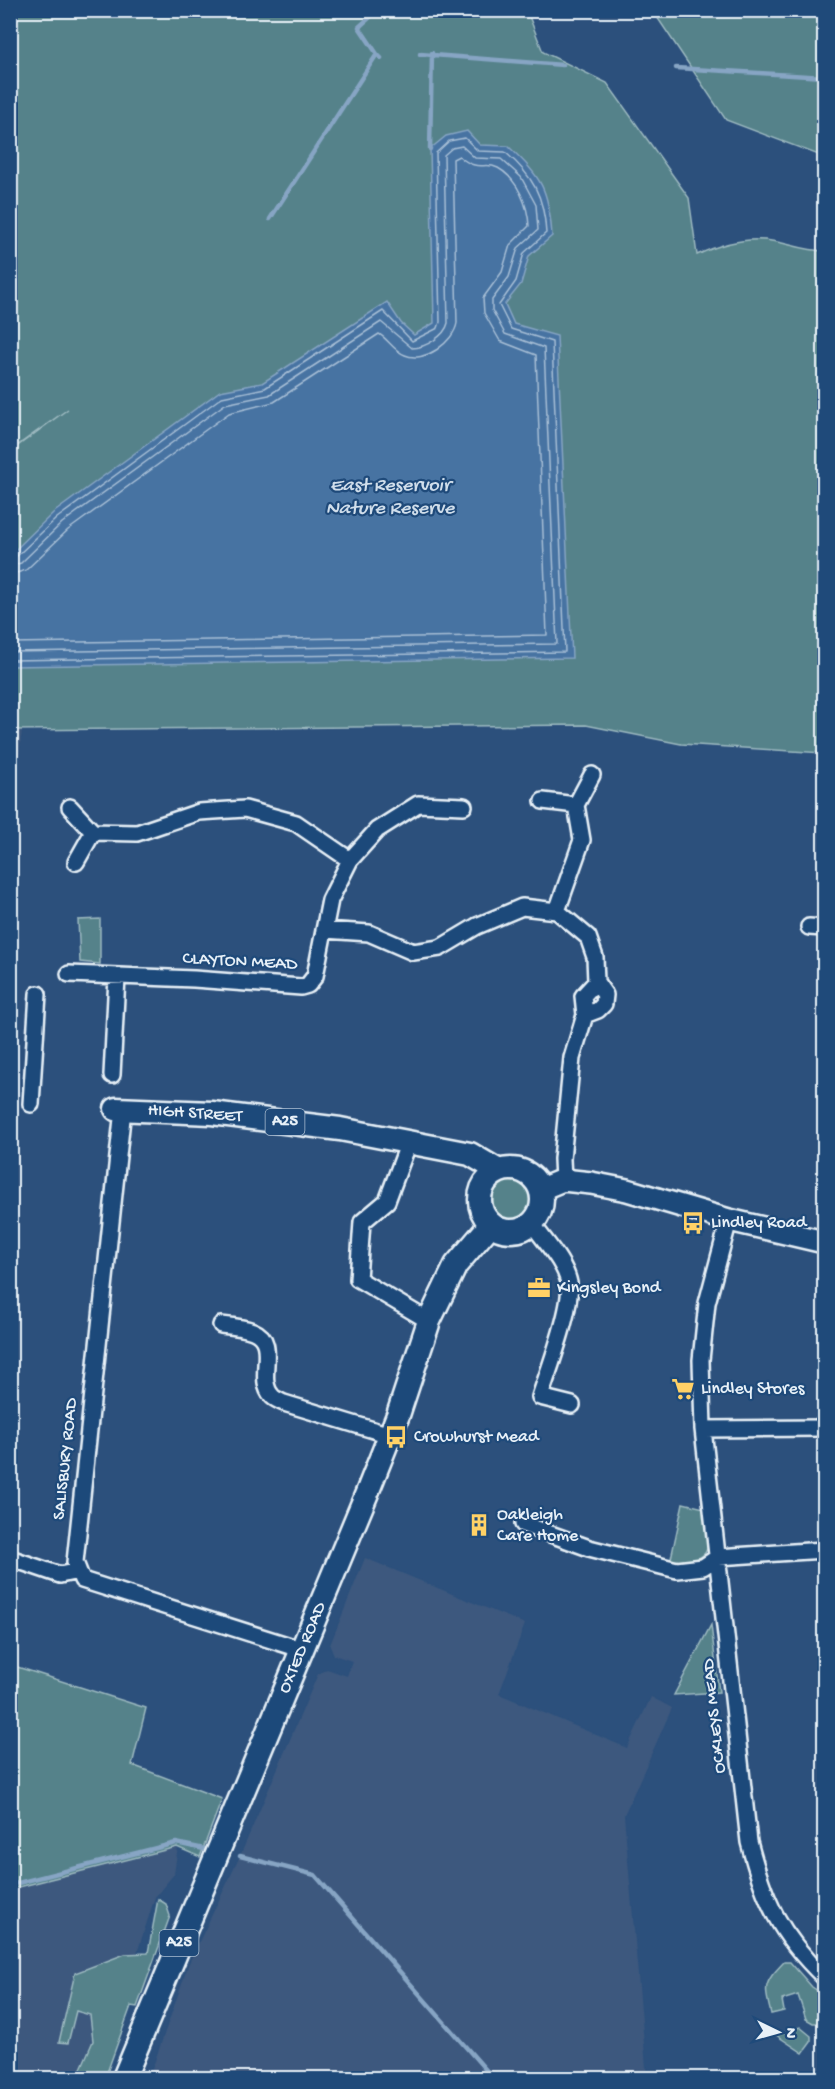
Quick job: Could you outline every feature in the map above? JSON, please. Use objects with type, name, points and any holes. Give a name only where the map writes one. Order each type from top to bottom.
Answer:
[{"type":"main road","name":"HIGH STREET","points":[[119,1109],[212,1113],[340,1129],[470,1154],[499,1171]]},
{"type":"main road","points":[[451,1152],[481,1191]]},
{"type":"main road","points":[[520,1170],[531,1176],[541,1189],[542,1206],[532,1223],[510,1231],[491,1224],[481,1206],[481,1191],[485,1183],[499,1171],[520,1170]]},
{"type":"main road","points":[[541,1189],[563,1180],[627,1190],[729,1220],[825,1242]]},
{"type":"main road","name":"OXTED ROAD","points":[[124,2079],[390,1435],[429,1321],[456,1265],[491,1224]]},
{"type":"street","points":[[557,911],[582,840],[576,806],[592,775]]},
{"type":"street","points":[[543,801],[576,806]]},
{"type":"street","name":"CLAYTON MEAD","points":[[69,974],[194,979],[301,987],[308,985],[315,976],[330,900],[350,860],[377,830],[418,804],[464,806]]},
{"type":"street","points":[[70,807],[93,832],[137,833],[199,812],[245,809],[296,823],[350,860]]},
{"type":"street","points":[[76,862],[93,832]]},
{"type":"street","points":[[325,930],[369,933],[413,952],[440,948],[477,926],[522,907],[557,911],[588,937],[595,957],[596,982],[605,995],[604,1004],[598,1010],[585,1015],[572,1059],[562,1159],[563,1180]]},
{"type":"street","points":[[808,927],[825,928]]},
{"type":"street","points":[[112,1075],[117,977]]},
{"type":"street","points":[[31,1104],[38,994]]},
{"type":"street","name":"SALISBURY ROAD","points":[[78,1571],[75,1562],[119,1109]]},
{"type":"street","points":[[409,1142],[387,1201],[362,1222],[358,1279],[429,1321]]},
{"type":"street","points":[[729,1220],[707,1303],[701,1360],[703,1430],[825,1428]]},
{"type":"street","points":[[532,1223],[563,1268],[569,1284],[567,1306],[540,1396],[572,1405]]},
{"type":"street","points":[[221,1324],[260,1335],[266,1348],[267,1388],[272,1396],[284,1403],[390,1435]]},
{"type":"street","name":"OCKLEYS MEAD","points":[[703,1430],[749,1842],[762,1890],[780,1924],[804,1957],[825,1977]]},
{"type":"street","points":[[523,1524],[589,1548],[677,1570],[703,1567],[718,1557],[825,1550]]},
{"type":"street","points":[[10,1558],[60,1575],[78,1571],[82,1580],[303,1650]]},
{"type":"shaded area","points":[[10,730],[22,730],[11,826]]},
{"type":"shaded area","points":[[365,1558],[525,1624],[499,1694],[627,1748],[651,1697],[672,1708],[624,1815],[647,2078],[149,2078],[189,1963],[240,1856],[318,1674],[327,1669],[347,1676],[352,1661],[334,1655],[330,1645]]},
{"type":"shaded area","points":[[178,1847],[174,1874],[155,1897],[97,2078],[11,2078],[11,1889]]},
{"type":"green space","points":[[10,11],[527,11],[543,52],[607,83],[689,198],[697,255],[713,248],[747,240],[772,241],[809,250],[824,251],[824,753],[681,744],[586,725],[11,730],[11,451],[68,409],[11,450]]},
{"type":"green space","points":[[653,11],[824,11],[824,157],[726,120]]},
{"type":"green space","points":[[100,919],[100,964],[80,962],[78,920]]},
{"type":"green space","points":[[511,1178],[526,1185],[533,1200],[526,1215],[511,1222],[496,1215],[489,1200],[496,1185]]},
{"type":"green space","points":[[683,1503],[704,1508],[708,1543],[703,1555],[696,1559],[670,1563]]},
{"type":"green space","points":[[711,1625],[719,1692],[674,1695]]},
{"type":"green space","points":[[11,1665],[146,1708],[132,1765],[222,1799],[200,1857],[177,1847],[11,1889]]},
{"type":"green space","points":[[158,1899],[166,1904],[170,1916],[137,2007],[131,2006],[105,2078],[77,2078],[93,2041],[90,2015],[76,2011],[68,2043],[59,2042],[75,1973],[125,1954],[148,1953]]},
{"type":"green space","points":[[784,1962],[790,1962],[812,1987],[824,1995],[824,2023],[813,2023],[806,2019],[798,1995],[782,2000],[784,2011],[771,2014],[766,1991],[767,1985],[772,1975]]},
{"type":"green space","points":[[800,2027],[811,2036],[811,2042],[803,2053],[776,2035]]},
{"type":"water","name":"East Reservoir Nature Reserve","points":[[467,131],[480,145],[508,146],[536,176],[542,185],[549,207],[552,236],[529,256],[521,284],[505,304],[514,324],[557,336],[572,658],[11,666],[11,554],[53,513],[220,391],[262,383],[387,302],[401,323],[414,335],[434,323],[430,149],[446,136]]},
{"type":"waterway","points":[[377,54],[359,27],[378,10]]},
{"type":"waterway","points":[[430,149],[432,53]]},
{"type":"waterway","points":[[270,219],[377,54],[381,58]]},
{"type":"waterway","points":[[420,54],[563,65]]},
{"type":"waterway","points":[[676,68],[824,77]]},
{"type":"waterway","points":[[10,1885],[176,1843],[204,1849]]},
{"type":"waterway","points":[[240,1856],[315,1875],[493,2078]]},
{"type":"place","name":"Lindley Road","points":[[693,1223]]},
{"type":"place","name":"Kingsley Bond","points":[[539,1288]]},
{"type":"place","name":"Lindley Stores","points":[[683,1389]]},
{"type":"place","name":"Crowhurst Mead","points":[[396,1437]]},
{"type":"place","name":"Oakleigh Care Home","points":[[479,1525]]}]
